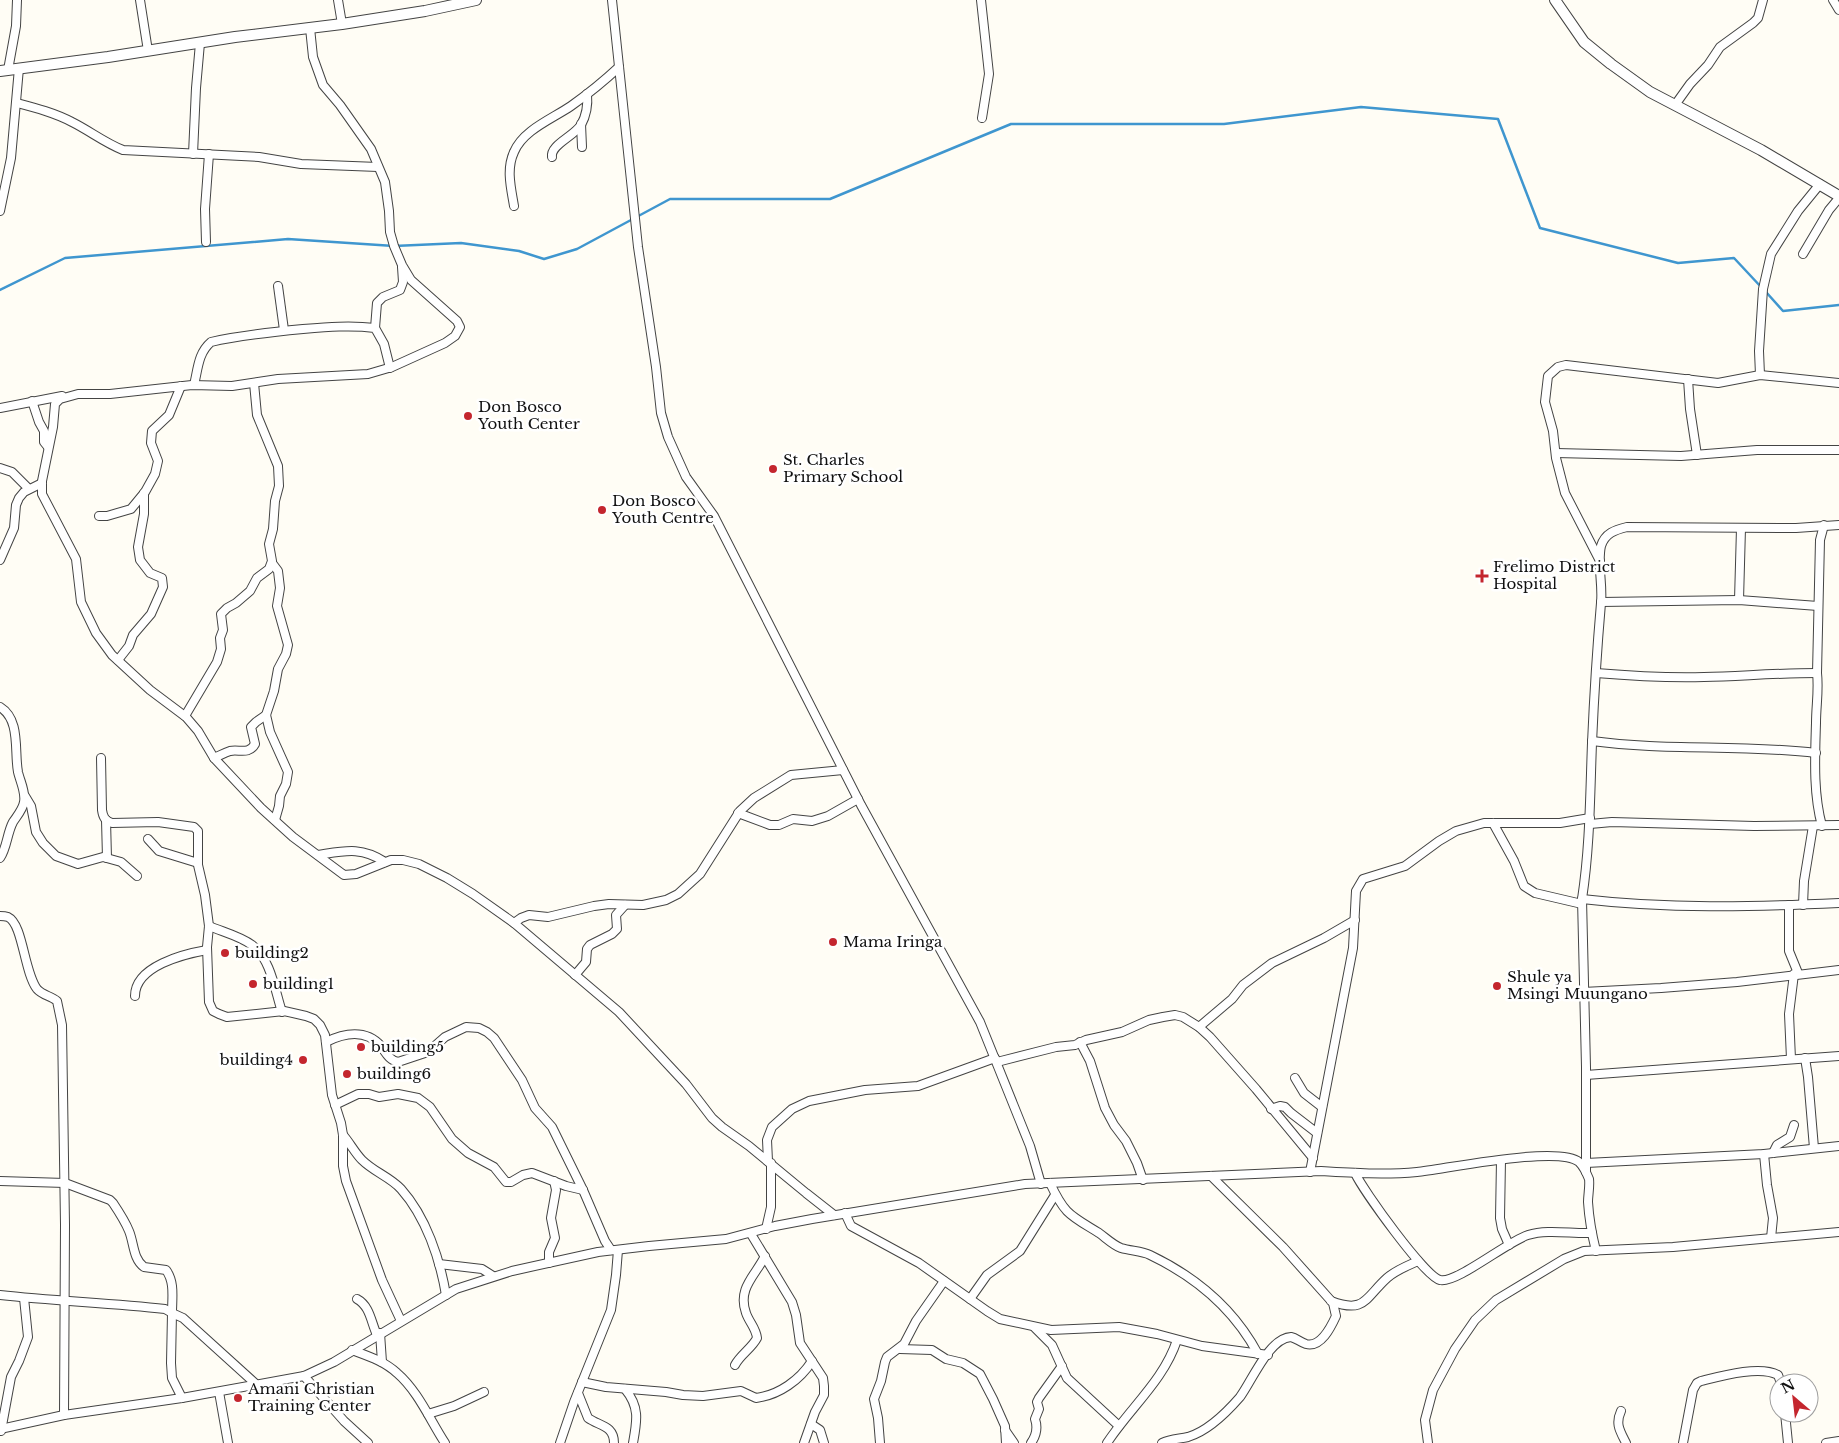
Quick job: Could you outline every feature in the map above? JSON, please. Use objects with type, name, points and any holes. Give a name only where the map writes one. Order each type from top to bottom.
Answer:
[{"type":"street","points":[[17,0],[16,26],[4,70],[342,24],[424,11],[476,0]]},
{"type":"street","points":[[140,0],[148,51]]},
{"type":"street","points":[[338,0],[342,24]]},
{"type":"street","points":[[612,0],[638,248],[661,413],[668,436],[686,476],[714,516],[858,799],[964,990],[980,1022],[1046,1184],[1068,1215],[1119,1247],[1154,1257],[1214,1296],[1230,1312],[1258,1354]]},
{"type":"street","points":[[981,0],[989,74],[982,118]]},
{"type":"street","points":[[1555,0],[1584,42],[1650,92],[1761,150],[1839,197],[1829,210],[1803,254]]},
{"type":"street","points":[[1675,105],[1690,84],[1708,65],[1720,47],[1758,18],[1763,0]]},
{"type":"street","points":[[1833,0],[1839,10]]},
{"type":"street","points":[[0,408],[69,396],[110,394],[194,385],[232,386],[278,379],[368,374],[390,368],[445,343],[455,336],[460,327],[457,321],[411,280],[402,265],[390,232],[387,192],[378,167],[370,149],[340,105],[323,85],[313,57],[310,28]]},
{"type":"street","points":[[193,154],[200,43]]},
{"type":"street","points":[[514,206],[510,182],[510,165],[514,151],[525,137],[587,94],[619,67]]},
{"type":"street","points":[[0,211],[2,189],[11,158],[19,68]]},
{"type":"street","points":[[552,156],[553,148],[571,136],[581,124],[587,108],[587,94]]},
{"type":"street","points":[[17,103],[38,108],[72,122],[109,145],[123,150],[259,157],[301,164],[378,167]]},
{"type":"street","points":[[581,124],[582,147]]},
{"type":"street","points":[[206,242],[205,209],[209,154]]},
{"type":"street","points":[[1760,375],[1759,351],[1763,288],[1772,254],[1798,211],[1820,184]]},
{"type":"street","points":[[390,368],[384,344],[376,328],[376,303],[402,287],[402,265]]},
{"type":"street","points":[[278,286],[284,330]]},
{"type":"street","points":[[194,385],[203,349],[211,342],[284,330],[327,327],[376,328]]},
{"type":"street","points":[[1600,562],[1565,493],[1553,431],[1545,402],[1548,376],[1558,367],[1566,365],[1718,383],[1760,375],[1839,383]]},
{"type":"street","points":[[1688,379],[1690,409],[1697,455]]},
{"type":"street","points":[[254,383],[258,416],[278,466],[279,486],[269,544],[272,562],[278,572],[280,588],[277,606],[288,645],[286,654],[278,669],[274,691],[266,715],[270,732],[288,772],[286,784],[280,796],[276,820]]},
{"type":"street","points":[[99,516],[118,514],[130,510],[144,493],[154,474],[158,461],[151,443],[152,431],[169,415],[181,386]]},
{"type":"street","points":[[69,396],[57,401],[55,404],[53,428],[42,483],[43,497],[76,559],[81,602],[86,616],[96,633],[118,660],[150,690],[185,716],[198,731],[214,758],[228,775],[293,837],[338,872],[344,875],[356,874],[385,862],[403,860],[419,864],[473,894],[514,923],[594,990],[636,1029],[686,1084],[712,1118],[834,1215]]},
{"type":"street","points":[[32,401],[44,431],[44,442],[48,447]]},
{"type":"street","points":[[1556,453],[1682,456],[1757,450],[1839,450]]},
{"type":"street","points":[[0,468],[12,472],[29,489]]},
{"type":"street","points":[[0,560],[14,528],[18,498],[29,489],[42,483]]},
{"type":"street","points":[[118,660],[128,646],[133,634],[151,614],[163,587],[162,578],[150,572],[140,560],[138,547],[144,514],[144,493]]},
{"type":"street","points":[[1822,826],[1818,810],[1816,754],[1820,540],[1824,524]]},
{"type":"street","points":[[1586,1174],[1582,901],[1590,821],[1592,741],[1601,602],[1600,562],[1604,537],[1616,530],[1627,527],[1796,528],[1839,524]]},
{"type":"street","points":[[1739,600],[1741,528]]},
{"type":"street","points":[[185,716],[217,662],[221,649],[220,638],[223,630],[221,614],[250,591],[257,578],[269,569],[272,562]]},
{"type":"street","points":[[1601,602],[1739,600],[1818,606]]},
{"type":"street","points":[[1596,673],[1639,677],[1678,677],[1817,673]]},
{"type":"street","points":[[0,707],[8,714],[13,727],[18,770],[25,796],[31,806],[36,832],[43,843],[56,856],[78,864],[100,856],[121,862],[137,876]]},
{"type":"street","points":[[214,758],[231,751],[244,752],[253,748],[255,744],[251,727],[266,715]]},
{"type":"street","points":[[1592,741],[1637,745],[1768,749],[1816,754]]},
{"type":"street","points":[[102,758],[102,810],[106,820],[107,858]]},
{"type":"street","points":[[514,923],[529,915],[548,917],[594,906],[609,904],[643,905],[666,900],[678,894],[703,870],[738,813],[754,798],[791,775],[843,770]]},
{"type":"street","points":[[0,858],[12,824],[24,804],[25,796]]},
{"type":"street","points":[[738,813],[770,825],[779,825],[793,819],[812,821],[828,816],[858,799]]},
{"type":"street","points":[[106,820],[112,822],[158,822],[194,827],[199,834],[198,863],[210,926],[207,950],[209,1002],[214,1011],[227,1017],[282,1012],[294,1013],[314,1019],[320,1025],[325,1035],[329,1074],[343,1135],[342,1166],[382,1280],[401,1321]]},
{"type":"street","points":[[1310,1172],[1353,948],[1356,891],[1363,879],[1404,866],[1439,841],[1456,831],[1472,825],[1590,821],[1839,825]]},
{"type":"street","points":[[1493,823],[1514,862],[1524,886],[1535,893],[1582,901],[1702,907],[1839,903]]},
{"type":"street","points":[[1803,905],[1804,881],[1814,826]]},
{"type":"street","points":[[148,839],[160,851],[198,863]]},
{"type":"street","points":[[318,855],[343,851],[361,851],[376,856],[385,862]]},
{"type":"street","points":[[576,975],[586,962],[587,950],[590,945],[615,931],[618,925],[616,915],[625,905]]},
{"type":"street","points":[[1789,905],[1789,950],[1796,974],[1790,1014],[1791,1059]]},
{"type":"street","points":[[0,916],[8,917],[14,922],[33,982],[38,990],[55,999],[61,1013],[65,1183],[64,1415]]},
{"type":"street","points":[[1199,1027],[1232,998],[1243,985],[1272,963],[1324,938],[1355,920]]},
{"type":"street","points":[[210,926],[240,938],[252,945],[262,955],[270,970],[282,1012]]},
{"type":"street","points":[[135,996],[138,982],[144,974],[169,960],[207,950]]},
{"type":"street","points":[[1583,992],[1737,982],[1839,970]]},
{"type":"street","points":[[766,1229],[770,1207],[769,1132],[772,1127],[798,1106],[809,1101],[834,1095],[918,1086],[996,1060],[1056,1047],[1070,1046],[1110,1033],[1122,1032],[1149,1020],[1175,1015],[1183,1017],[1199,1027],[1256,1089],[1312,1158]]},
{"type":"street","points":[[326,1042],[348,1034],[366,1035],[376,1040],[390,1058],[398,1062],[428,1052],[445,1037],[460,1029],[466,1027],[479,1028],[494,1038],[522,1080],[535,1108],[552,1127],[583,1190],[605,1241],[615,1250],[615,1289],[611,1310],[560,1443]]},
{"type":"street","points":[[1080,1042],[1090,1061],[1104,1108],[1126,1141],[1143,1180]]},
{"type":"street","points":[[1586,1076],[1839,1056]]},
{"type":"street","points":[[1805,1058],[1814,1148]]},
{"type":"street","points":[[1294,1078],[1310,1098],[1322,1107]]},
{"type":"street","points":[[335,1105],[358,1094],[369,1094],[379,1097],[402,1094],[418,1098],[430,1107],[452,1139],[468,1153],[494,1166],[506,1182],[508,1183],[523,1175],[532,1173],[566,1186],[583,1190]]},
{"type":"street","points":[[1271,1109],[1280,1106],[1285,1107],[1291,1114],[1317,1132]]},
{"type":"street","points":[[1771,1238],[1773,1218],[1767,1185],[1768,1154],[1776,1145],[1790,1137],[1794,1125]]},
{"type":"street","points":[[343,1135],[363,1161],[392,1180],[408,1197],[425,1229],[439,1264],[446,1295]]},
{"type":"street","points":[[1586,1163],[1768,1154],[1839,1146]]},
{"type":"street","points":[[24,1298],[28,1337],[11,1377],[1,1430],[64,1415],[219,1392],[304,1376],[334,1362],[456,1289],[493,1276],[615,1250],[726,1239],[834,1215],[1025,1184],[1310,1172],[1415,1172],[1501,1160],[1546,1156],[1566,1157],[1579,1163],[1588,1178],[1588,1203],[1596,1251]]},
{"type":"street","points":[[1501,1160],[1500,1218],[1509,1245]]},
{"type":"street","points":[[1355,1173],[1373,1202],[1418,1261],[1433,1277],[1440,1280],[1446,1280],[1459,1274],[1527,1236],[1545,1232],[1592,1233]]},
{"type":"street","points":[[1162,1443],[1195,1434],[1214,1422],[1239,1397],[1280,1340],[1286,1337],[1308,1344],[1314,1343],[1324,1336],[1336,1316],[1336,1311],[1331,1301],[1283,1247],[1211,1176]]},
{"type":"street","points":[[0,1181],[65,1183],[110,1200],[113,1203],[128,1228],[135,1253],[141,1265],[166,1270],[169,1275],[173,1290],[170,1363],[172,1378],[182,1398]]},
{"type":"street","points":[[549,1264],[549,1252],[555,1238],[551,1218],[556,1190],[554,1181]]},
{"type":"street","points":[[970,1299],[987,1275],[1020,1251],[1055,1195]]},
{"type":"street","points":[[845,1214],[851,1226],[919,1263],[1000,1319],[1051,1330],[1119,1327],[1202,1346],[1268,1355]]},
{"type":"street","points":[[1428,1443],[1425,1420],[1433,1390],[1455,1349],[1475,1320],[1496,1300],[1564,1259],[1584,1252],[1673,1247],[1839,1232]]},
{"type":"street","points":[[751,1234],[792,1302],[796,1314],[800,1343],[823,1378],[824,1395],[804,1443]]},
{"type":"street","points":[[734,1365],[755,1343],[757,1338],[754,1327],[746,1314],[744,1297],[749,1280],[758,1270],[765,1256]]},
{"type":"street","points":[[1334,1320],[1365,1301],[1396,1270],[1418,1261]]},
{"type":"street","points":[[439,1264],[482,1269],[493,1276]]},
{"type":"street","points":[[880,1443],[874,1400],[885,1362],[887,1358],[900,1349],[916,1321],[944,1281]]},
{"type":"street","points":[[0,1295],[165,1309],[183,1318],[257,1385]]},
{"type":"street","points":[[357,1299],[363,1302],[367,1308],[379,1334],[382,1362]]},
{"type":"street","points":[[1331,1301],[1348,1307],[1356,1306]]},
{"type":"street","points":[[1034,1327],[1052,1345],[1067,1378],[1073,1385],[1093,1400],[1119,1426]]},
{"type":"street","points":[[1107,1443],[1162,1372],[1172,1355],[1177,1340]]},
{"type":"street","points":[[900,1349],[932,1350],[946,1359],[963,1363],[980,1374],[993,1399],[1005,1430],[1014,1443]]},
{"type":"street","points":[[352,1350],[372,1357],[397,1372],[428,1414],[445,1443]]},
{"type":"street","points":[[582,1382],[606,1387],[702,1396],[741,1391],[756,1398],[770,1394],[794,1382],[812,1361]]},
{"type":"street","points":[[1031,1443],[1035,1436],[1035,1418],[1039,1409],[1038,1398],[1062,1366]]},
{"type":"street","points":[[1683,1443],[1693,1390],[1697,1383],[1755,1371],[1772,1373]]},
{"type":"street","points":[[304,1376],[344,1421],[368,1443]]},
{"type":"street","points":[[625,1389],[634,1401],[636,1408],[633,1443]]},
{"type":"street","points":[[219,1392],[228,1443]]},
{"type":"street","points":[[428,1414],[454,1406],[484,1392]]},
{"type":"street","points":[[578,1393],[588,1418],[606,1426],[613,1435],[614,1443]]},
{"type":"street","points":[[1621,1411],[1618,1424],[1626,1443]]},
{"type":"street","points":[[1786,1423],[1788,1443]]},
{"type":"street","points":[[811,1424],[820,1430],[824,1443]]},
{"type":"street","points":[[1005,1430],[1006,1443]]},
{"type":"street","points":[[1826,1443],[1839,1441]]},
{"type":"waterway","points":[[0,290],[65,258],[288,239],[394,246],[461,243],[519,251],[544,259],[577,249],[670,199],[830,199],[1011,124],[1224,124],[1361,107],[1498,119],[1540,228],[1678,263],[1734,258],[1762,288]]},
{"type":"waterway","points":[[1766,292],[1783,311],[1839,305]]},
{"type":"place","name":"Don Bosco Youth Center","points":[[468,416]]},
{"type":"place","name":"St. Charles Primary School","points":[[773,469]]},
{"type":"place","name":"Don Bosco Youth Centre","points":[[602,510]]},
{"type":"place","name":"Frelimo District Hospital","points":[[1482,576]]},
{"type":"place","name":"Mama Iringa","points":[[833,942]]},
{"type":"place","name":"building2","points":[[225,953]]},
{"type":"place","name":"building1","points":[[253,984]]},
{"type":"place","name":"Shule ya Msingi Muungano","points":[[1497,986]]},
{"type":"place","name":"building5","points":[[361,1047]]},
{"type":"place","name":"building4","points":[[303,1060]]},
{"type":"place","name":"building6","points":[[347,1074]]},
{"type":"place","name":"Amani Christian Training Center","points":[[238,1398]]}]
